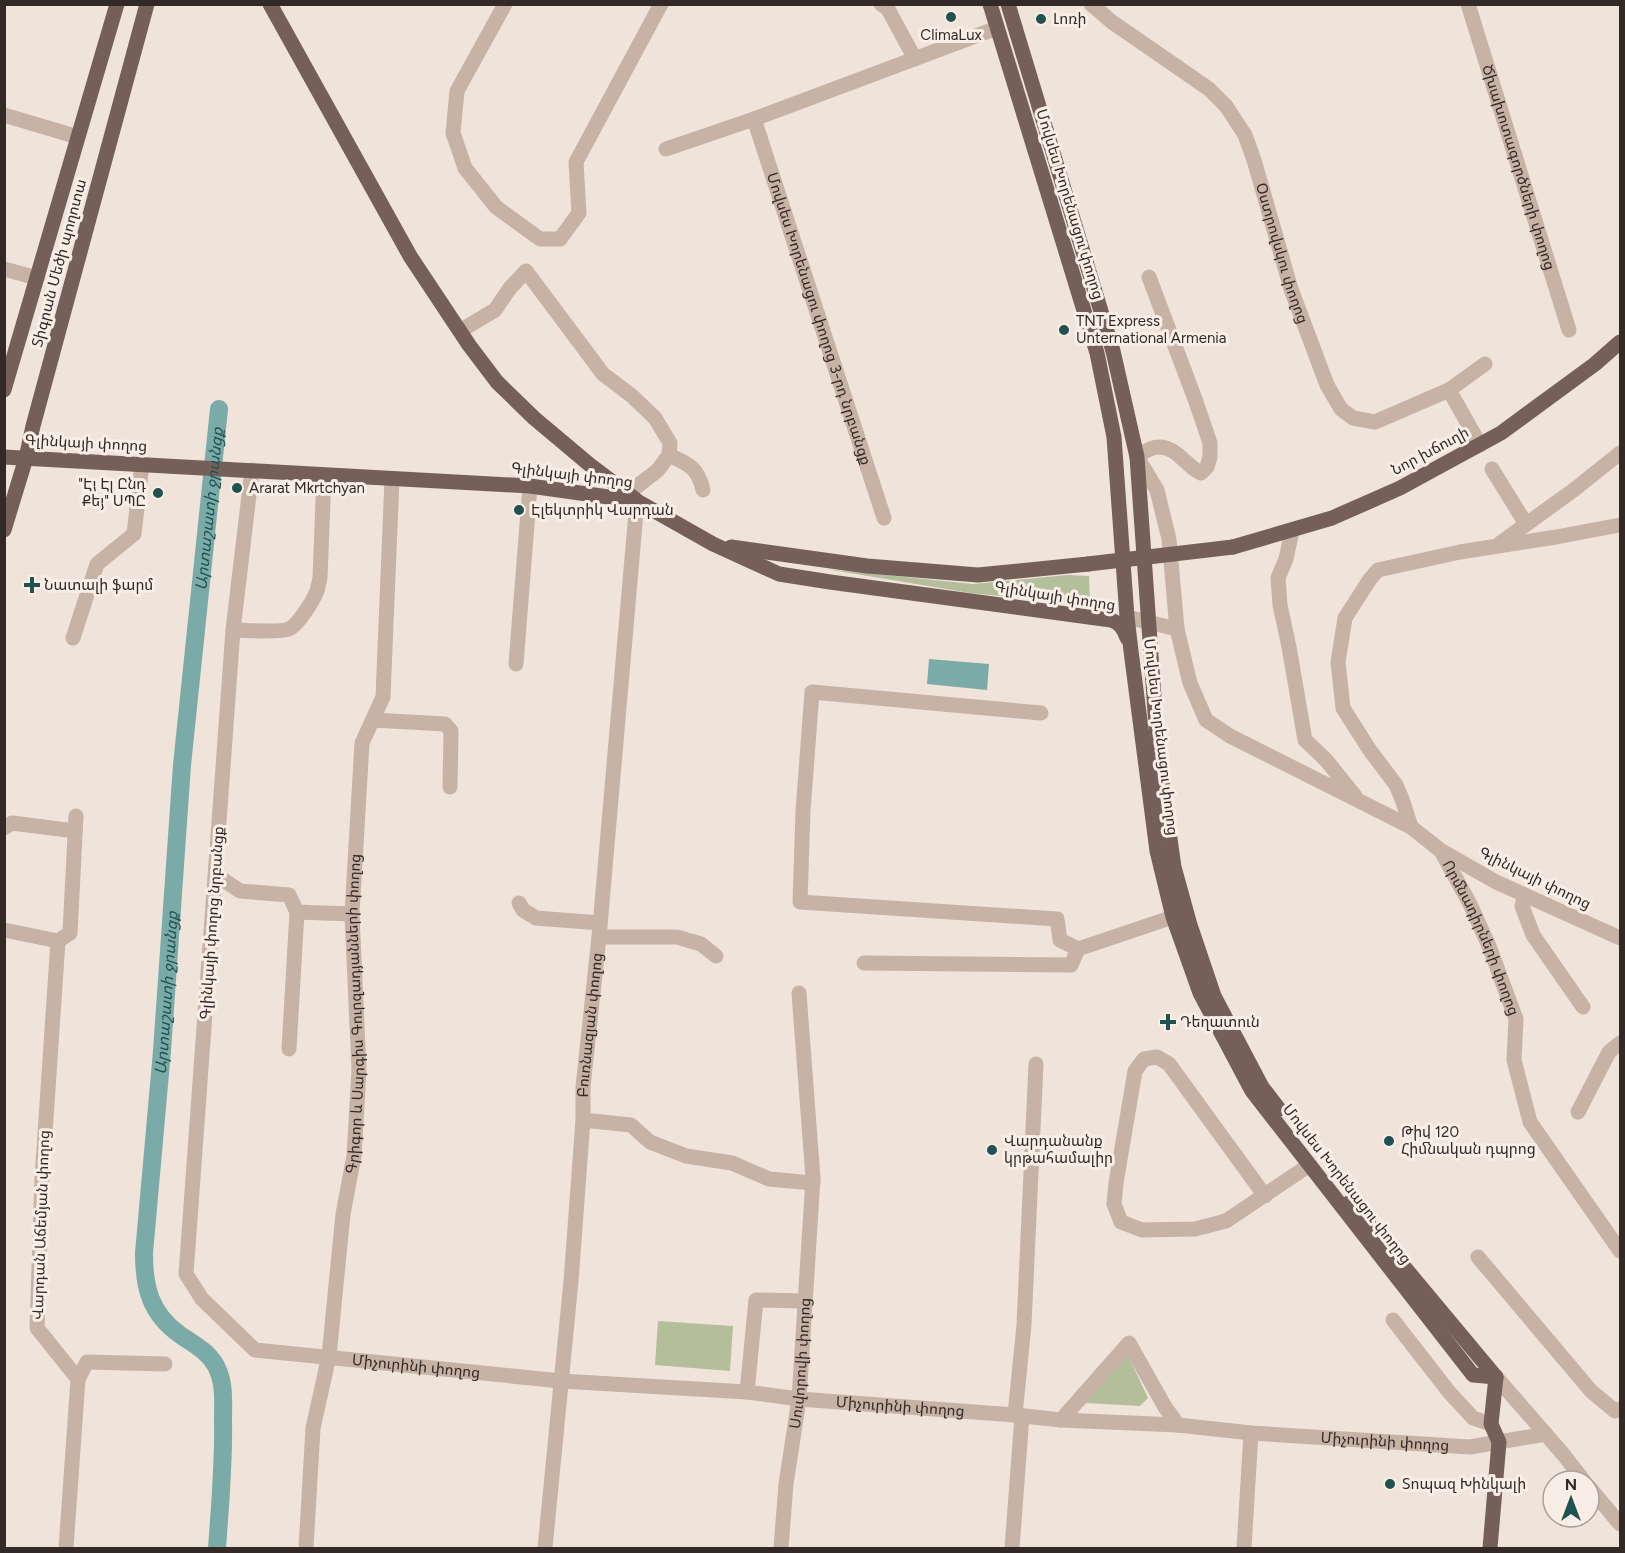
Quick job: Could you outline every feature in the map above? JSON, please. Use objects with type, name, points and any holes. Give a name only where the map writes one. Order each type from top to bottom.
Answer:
[{"type":"main road","name":"Տիգրան Մեծի պողոտա","points":[[4,390],[117,4]]},
{"type":"main road","name":"Տիգրան Մեծի պողոտա","points":[[4,530],[26,458],[147,4]]},
{"type":"main road","points":[[270,4],[410,256],[496,382],[534,418],[632,497]]},
{"type":"main road","name":"Մովսես Խորենացու փողոց","points":[[990,4],[1097,353],[1114,437],[1127,617],[1157,851],[1173,917],[1200,993],[1252,1091],[1309,1165],[1473,1375],[1496,1377]]},
{"type":"main road","name":"Մովսես Խորենացու փողոց","points":[[1008,4],[1113,351],[1137,456],[1158,754],[1174,867],[1190,925],[1214,996],[1262,1087],[1314,1158],[1496,1377]]},
{"type":"main road","name":"Նոր խճուղի","points":[[713,544],[867,566],[978,574],[1233,548],[1332,518],[1400,488],[1501,433],[1595,364],[1620,342]]},
{"type":"main road","name":"Գլինկայի փողոց","points":[[4,457],[530,486],[632,497],[713,544],[779,574],[1112,620],[1122,628],[1131,651]]},
{"type":"main road","points":[[1490,1548],[1499,1442],[1491,1424],[1496,1377]]},
{"type":"street","points":[[505,4],[457,91],[453,133],[465,168],[496,207],[540,240],[560,239],[579,213],[576,162],[661,4]]},
{"type":"street","points":[[881,4],[888,9],[915,59]]},
{"type":"street","name":"Օստրովսկու փողոց","points":[[1091,4],[1112,22],[1209,89],[1226,106],[1245,135],[1290,289],[1327,385],[1341,409],[1353,418],[1375,422],[1449,390],[1485,364]]},
{"type":"street","name":"Ծխախոտագործների փողոց","points":[[1468,4],[1569,330]]},
{"type":"street","points":[[666,149],[754,119],[997,28]]},
{"type":"street","points":[[4,115],[78,137]]},
{"type":"street","name":"Մովսես Խորենացու փողոց 3-րդ նրբանցք","points":[[754,119],[884,518]]},
{"type":"street","points":[[4,269],[37,278]]},
{"type":"street","points":[[460,331],[495,310],[510,288],[526,271],[603,374],[655,418],[670,443],[669,455],[632,497]]},
{"type":"street","points":[[1137,456],[1146,448],[1155,446],[1167,448],[1183,458],[1195,471],[1201,473],[1207,467],[1210,456],[1210,443],[1149,277]]},
{"type":"street","points":[[1449,390],[1480,445]]},
{"type":"street","points":[[1497,546],[1620,453]]},
{"type":"street","points":[[669,455],[689,464],[701,480],[703,490]]},
{"type":"street","name":"Գլինկայի փողոց","points":[[1137,456],[1157,490],[1169,539],[1177,629],[1190,683],[1206,720],[1230,736],[1411,827],[1440,850],[1496,882],[1620,938]]},
{"type":"street","points":[[73,638],[97,564],[134,534],[142,464]]},
{"type":"street","points":[[1492,469],[1526,524]]},
{"type":"street","name":"Գլինկայի փողոց նրբանցք","points":[[246,470],[186,1274],[202,1299],[255,1350]]},
{"type":"street","points":[[233,630],[289,629],[309,605],[320,578],[324,475]]},
{"type":"street","name":"Գրիգոր և Սարգիս Գուրզադյանների փողոց","points":[[306,1548],[313,1428],[329,1356],[343,1214],[354,1156],[359,1070],[352,914],[362,744],[383,697],[392,479]]},
{"type":"street","points":[[516,664],[530,486]]},
{"type":"street","name":"Բուռնազյան փողոց","points":[[545,1548],[571,1281],[583,1120],[583,1087],[599,930],[632,497]]},
{"type":"street","points":[[1411,827],[1396,785],[1343,708],[1338,662],[1345,618],[1370,579],[1378,570],[1460,552],[1620,525]]},
{"type":"street","points":[[1292,531],[1287,559],[1278,578],[1279,596],[1305,740],[1326,760],[1359,800]]},
{"type":"street","points":[[1127,617],[1177,629]]},
{"type":"street","points":[[1041,713],[812,692],[803,811],[800,902],[1057,919],[1059,940],[1078,949],[1173,917]]},
{"type":"street","points":[[373,720],[445,724],[451,731],[450,787]]},
{"type":"street","points":[[4,828],[12,823],[76,823],[70,933],[58,941],[4,930]]},
{"type":"street","name":"Որմնադիրների փողոց","points":[[1440,850],[1470,904],[1489,946],[1516,1019],[1514,1060],[1530,1122],[1620,1251]]},
{"type":"street","points":[[216,875],[240,891],[289,895],[297,912],[289,1049]]},
{"type":"street","points":[[1524,895],[1522,906],[1533,935],[1584,1007]]},
{"type":"street","points":[[519,903],[523,910],[536,918],[599,930],[677,937],[701,944],[716,956]]},
{"type":"street","points":[[297,912],[352,914]]},
{"type":"street","name":"Վարդան Աճեմյան փողոց","points":[[58,941],[42,1178],[37,1328],[78,1379]]},
{"type":"street","points":[[864,963],[1071,965],[1078,949]]},
{"type":"street","name":"Սուվորովի փողոց","points":[[781,1548],[786,1484],[799,1399],[813,1180],[799,993]]},
{"type":"street","points":[[1578,1112],[1609,1052],[1620,1043]]},
{"type":"street","points":[[1265,1196],[1169,1065],[1157,1057],[1144,1059],[1135,1071],[1116,1183],[1114,1204],[1121,1221],[1142,1230],[1195,1229],[1226,1221],[1265,1196],[1309,1165]]},
{"type":"street","points":[[1012,1548],[1036,1065]]},
{"type":"street","points":[[583,1120],[631,1125],[650,1142],[686,1156],[732,1163],[769,1179],[813,1180]]},
{"type":"street","points":[[1478,1257],[1591,1391],[1615,1412],[1620,1409]]},
{"type":"street","points":[[747,1392],[756,1300],[805,1301]]},
{"type":"street","points":[[1393,1320],[1449,1392],[1473,1418],[1491,1424]]},
{"type":"street","points":[[1061,1420],[1129,1343],[1165,1407],[1178,1425]]},
{"type":"street","name":"Միչուրինի փողոց","points":[[255,1350],[561,1381],[747,1392],[799,1399],[1061,1420],[1178,1425],[1251,1433],[1470,1447],[1545,1434]]},
{"type":"street","points":[[66,1548],[78,1379],[87,1362],[165,1364]]},
{"type":"street","name":"Մովսես Խորենացու փողոց","points":[[1496,1377],[1574,1469]]},
{"type":"street","points":[[1244,1548],[1251,1433]]},
{"type":"street","points":[[1601,1501],[1620,1524]]},
{"type":"green space","points":[[826,569],[973,584],[1067,575],[1089,576],[1090,605],[970,593]]},
{"type":"green space","points":[[658,1321],[733,1326],[730,1371],[655,1365]]},
{"type":"green space","points":[[1127,1353],[1148,1398],[1140,1406],[1086,1403]]},
{"type":"water","points":[[929,659],[989,664],[987,690],[927,684]]},
{"type":"waterway","name":"Արտաշատի ջրանցք","points":[[217,1548],[223,1452],[221,1379],[216,1366],[208,1356],[169,1326],[155,1308],[147,1288],[144,1253],[162,1051],[182,765],[219,409]]},
{"type":"place","name":"ClimaLux","points":[[951,17]]},
{"type":"place","name":"Լոռի","points":[[1041,19]]},
{"type":"place","name":"TNT Express Unternational Armenia","points":[[1064,330]]},
{"type":"place","name":"Ararat Mkrtchyan","points":[[237,488]]},
{"type":"place","name":"\"Էյ Էլ Ընդ Քեյ\" ՍՊԸ","points":[[158,493]]},
{"type":"place","name":"Էլեկտրիկ Վարդան","points":[[519,510]]},
{"type":"place","name":"Նատալի ֆարմ","points":[[32,585]]},
{"type":"place","name":"Դեղատուն","points":[[1168,1022]]},
{"type":"place","name":"Թիվ 120 Հիմնական դպրոց","points":[[1389,1141]]},
{"type":"place","name":"Վարդանանք կրթահամալիր","points":[[992,1150]]},
{"type":"place","name":"Տոպազ Խինկալի","points":[[1390,1484]]}]
